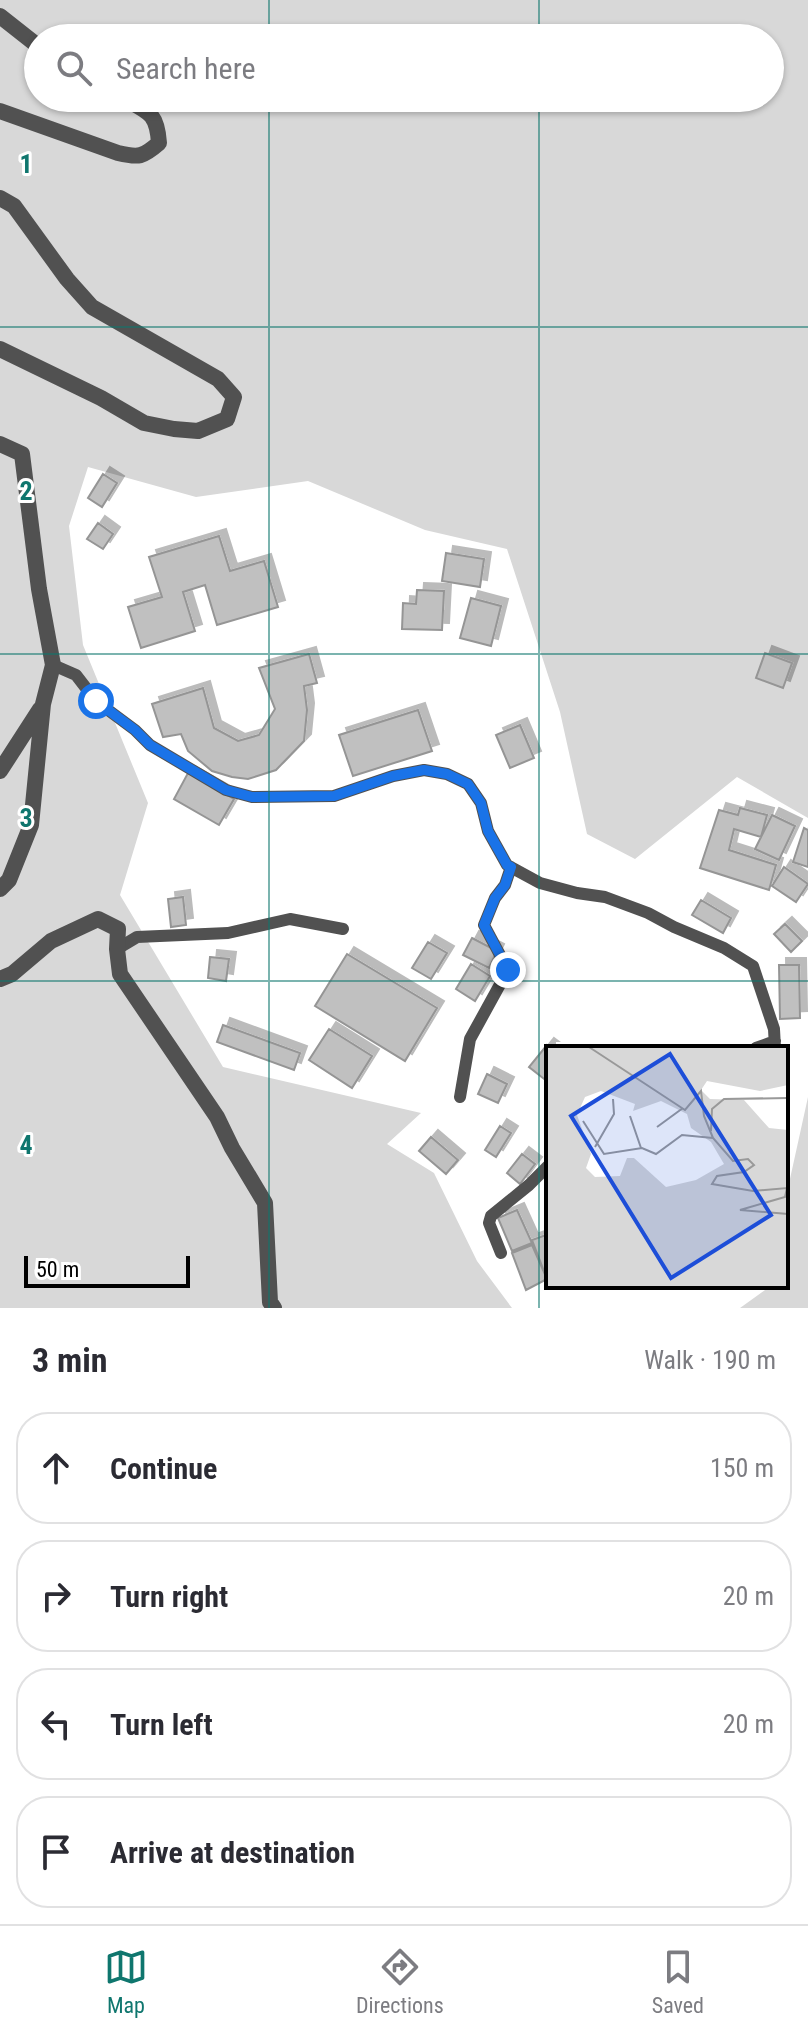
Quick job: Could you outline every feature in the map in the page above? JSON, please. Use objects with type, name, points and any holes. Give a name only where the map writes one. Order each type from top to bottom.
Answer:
[{"type":"street","points":[[0,16],[24,35]]},
{"type":"street","points":[[0,111],[136,157],[147,154],[159,143],[158,126],[149,112]]},
{"type":"street","points":[[0,198],[14,206],[67,279],[92,307],[218,379],[234,397],[227,419],[198,431],[144,423],[101,398],[0,349]]},
{"type":"street","points":[[0,444],[22,454],[39,589],[53,665],[43,704],[31,825],[9,880],[0,889]]},
{"type":"street","points":[[0,771],[43,704]]},
{"type":"street","points":[[0,979],[12,974],[51,941],[98,919],[118,929],[120,974],[217,1117],[265,1203],[270,1302],[274,1308]]},
{"type":"lane","points":[[53,665],[76,675],[96,701],[150,745],[226,790],[252,797],[334,796],[393,776],[424,770],[447,774],[468,784],[481,803],[488,831],[507,865],[540,883],[605,897],[648,913],[724,948],[753,966],[774,1029],[775,1044]]},
{"type":"lane","points":[[460,1097],[470,1039],[508,970],[484,925],[511,867]]},
{"type":"lane","points":[[117,949],[137,937],[228,933],[290,919],[343,929]]},
{"type":"lane","points":[[501,1253],[489,1223],[491,1216],[546,1168]]},
{"type":"shaded area","points":[[0,0],[808,0],[808,818],[737,777],[635,859],[587,834],[560,712],[507,549],[425,530],[308,481],[196,497],[88,467],[69,526],[83,645],[148,803],[120,895],[223,1067],[421,1113],[387,1144],[434,1173],[477,1261],[512,1308],[0,1308]]},
{"type":"shaded area","points":[[808,1097],[808,1308],[740,1308],[766,1288],[788,1288],[788,1188]]},
{"type":"building","points":[[103,474],[117,483],[102,507],[88,498]]},
{"type":"building","points":[[98,523],[113,534],[103,549],[87,539]]},
{"type":"building","points":[[219,536],[230,571],[264,561],[278,607],[217,625],[205,585],[183,592],[195,631],[141,648],[128,607],[162,597],[149,557]]},
{"type":"building","points":[[446,553],[484,559],[480,587],[442,581]]},
{"type":"building","points":[[417,590],[444,591],[442,630],[402,629],[403,603],[416,604]]},
{"type":"building","points":[[471,598],[501,606],[491,646],[460,638]]},
{"type":"building","points":[[765,653],[792,663],[783,688],[756,678]]},
{"type":"building","points":[[309,654],[317,683],[304,686],[307,710],[304,741],[276,770],[248,779],[232,777],[212,771],[188,751],[181,734],[163,737],[152,704],[203,688],[214,728],[238,741],[259,735],[275,709],[259,668]]},
{"type":"building","points":[[418,710],[432,751],[353,776],[339,735]]},
{"type":"building","points":[[520,725],[534,758],[510,768],[496,735]]},
{"type":"building","points":[[188,773],[234,799],[219,825],[174,799]]},
{"type":"building","points":[[740,808],[767,815],[761,837],[734,829],[729,850],[776,865],[769,890],[700,868],[719,810],[738,815]]},
{"type":"building","points":[[772,815],[795,826],[779,860],[755,849]]},
{"type":"building","points":[[804,828],[808,830],[808,867],[793,862]]},
{"type":"building","points":[[784,867],[808,884],[796,902],[772,886]]},
{"type":"building","points":[[183,897],[186,925],[171,927],[168,899]]},
{"type":"building","points":[[701,900],[731,918],[723,933],[692,915]]},
{"type":"building","points":[[785,924],[802,941],[791,952],[774,934]]},
{"type":"building","points":[[472,938],[497,951],[489,968],[463,955]]},
{"type":"building","points":[[428,942],[447,953],[431,979],[412,968]]},
{"type":"building","points":[[347,954],[437,1008],[405,1061],[315,1006]]},
{"type":"building","points":[[210,957],[229,959],[226,981],[208,978]]},
{"type":"building","points":[[471,964],[490,976],[475,1001],[456,989]]},
{"type":"building","points":[[779,965],[799,965],[800,1018],[780,1019]]},
{"type":"building","points":[[223,1025],[300,1053],[294,1070],[217,1042]]},
{"type":"building","points":[[329,1029],[372,1056],[352,1088],[309,1060]]},
{"type":"building","points":[[546,1046],[546,1080],[529,1067]]},
{"type":"building","points":[[487,1074],[507,1084],[498,1103],[478,1094]]},
{"type":"building","points":[[500,1126],[511,1133],[496,1157],[485,1150]]},
{"type":"building","points":[[431,1137],[458,1160],[446,1174],[419,1151]]},
{"type":"building","points":[[522,1154],[535,1164],[520,1184],[507,1173]]},
{"type":"building","points":[[517,1210],[532,1243],[512,1251],[498,1218]]},
{"type":"building","points":[[546,1235],[546,1276],[532,1240]]},
{"type":"building","points":[[532,1245],[546,1280],[526,1290],[512,1253]]},
{"type":"route","points":[[96,701],[150,745],[226,790],[252,797],[334,796],[393,776],[424,770],[447,774],[468,784],[481,803],[488,831],[511,867],[484,925],[508,970]]}]
